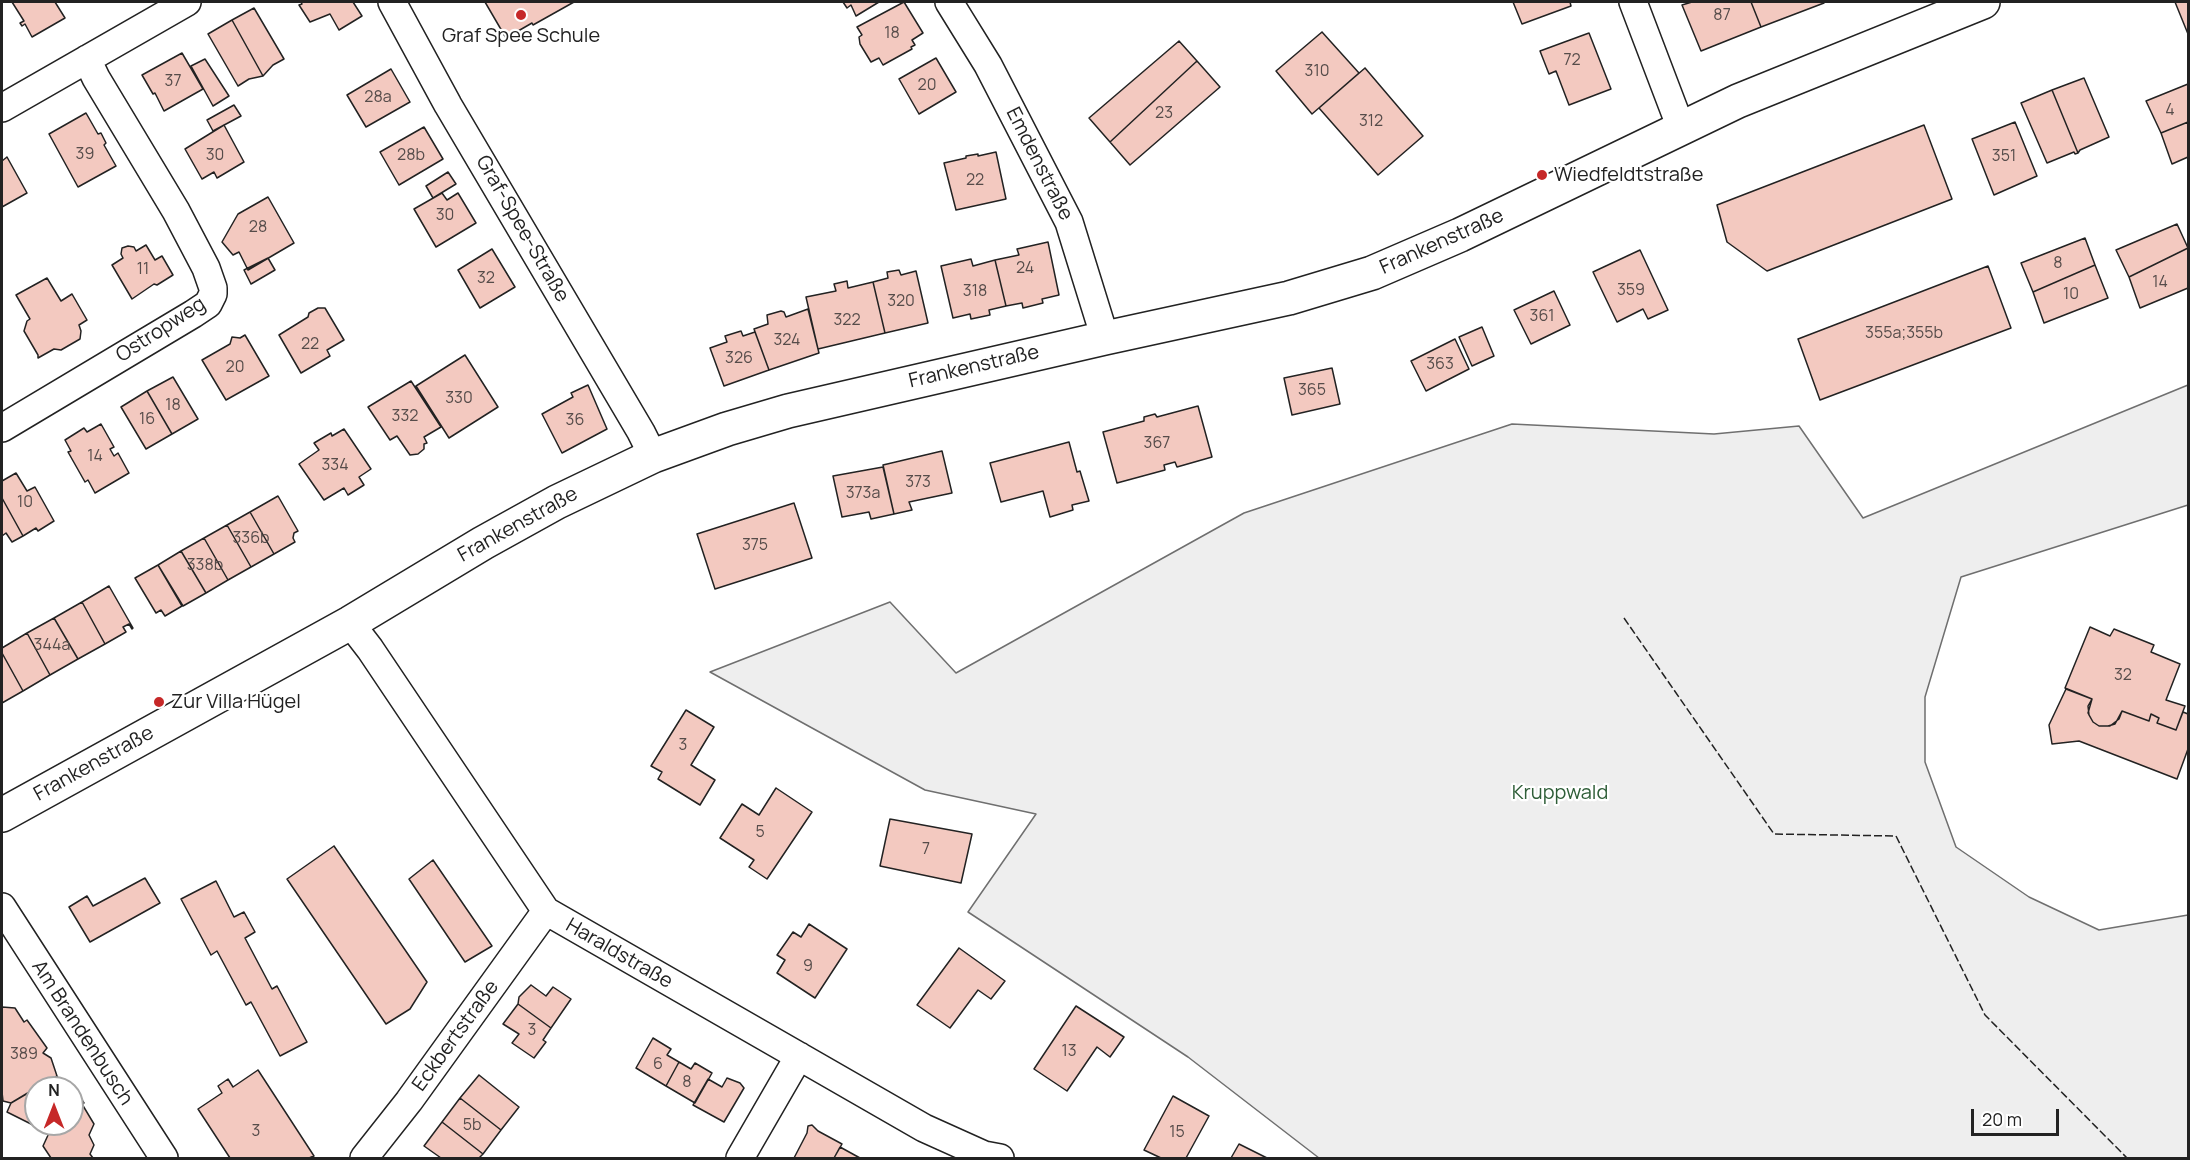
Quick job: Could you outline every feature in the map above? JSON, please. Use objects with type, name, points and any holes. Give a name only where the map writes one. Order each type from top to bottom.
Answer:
[{"type":"main road","name":"Frankenstraße","points":[[2,815],[350,623],[483,543],[557,502],[653,456],[728,429],[788,411],[1289,298],[1372,273],[1460,235],[1738,101],[1983,2]]},
{"type":"street","points":[[2,108],[187,2]]},
{"type":"street","name":"Graf-Spee-Straße","points":[[392,2],[448,105],[653,456]]},
{"type":"street","name":"Emdenstraße","points":[[950,2],[988,65],[1070,222],[1105,338]]},
{"type":"street","points":[[1633,2],[1681,128]]},
{"type":"street","name":"Ostropweg","points":[[2,428],[193,314],[208,304],[213,294],[206,268],[182,220],[87,59]]},
{"type":"street","name":"Haraldstraße","points":[[350,623],[370,649],[546,911],[924,1128],[990,1157]]},
{"type":"street","name":"Am Brandenbusch","points":[[2,907],[164,1158]]},
{"type":"street","name":"Eckbertstraße","points":[[364,1158],[451,1043],[546,911]]},
{"type":"street","points":[[740,1158],[799,1056]]},
{"type":"green space","name":"Kruppwald","points":[[2188,385],[2188,505],[1961,577],[1925,697],[1925,762],[1956,847],[2029,897],[2099,930],[2188,915],[2188,1158],[1319,1158],[1188,1057],[968,912],[1036,814],[925,790],[710,672],[890,602],[956,673],[1244,513],[1512,424],[1714,434],[1799,426],[1863,518]]},
{"type":"building","points":[[12,2],[55,2],[65,18],[32,37],[25,24],[22,26],[20,23],[24,21]]},
{"type":"building","points":[[301,2],[353,2],[362,16],[339,30],[330,14],[310,22],[299,5],[302,4]]},
{"type":"building","name":"Graf Spee Schule","points":[[485,2],[574,2],[506,38]]},
{"type":"building","points":[[843,2],[879,2],[856,16],[851,5],[847,8]]},
{"type":"building","points":[[904,2],[923,33],[912,40],[915,45],[911,47],[912,49],[883,65],[879,58],[871,62],[860,44],[859,37],[862,35],[857,27]]},
{"type":"building","points":[[1513,2],[1570,2],[1571,6],[1522,24]]},
{"type":"building","points":[[1692,2],[1751,2],[1761,27],[1701,51],[1682,5]]},
{"type":"building","points":[[1751,2],[1823,2],[1824,3],[1761,27]]},
{"type":"building","points":[[2175,2],[2188,2],[2188,34]]},
{"type":"building","points":[[254,8],[284,59],[273,65],[263,76],[232,20]]},
{"type":"building","points":[[232,20],[263,76],[249,79],[238,86],[208,34]]},
{"type":"building","points":[[1322,32],[1359,73],[1312,114],[1276,71]]},
{"type":"building","points":[[1589,33],[1611,89],[1569,105],[1556,71],[1549,74],[1540,51]]},
{"type":"building","points":[[1179,41],[1197,61],[1110,142],[1089,118]]},
{"type":"building","points":[[182,53],[203,89],[164,111],[142,75]]},
{"type":"building","points":[[936,58],[956,92],[919,114],[899,79]]},
{"type":"building","points":[[205,59],[229,96],[213,106],[191,66]]},
{"type":"building","points":[[1197,61],[1220,87],[1130,165],[1110,142]]},
{"type":"building","points":[[1365,68],[1423,136],[1378,175],[1319,108]]},
{"type":"building","points":[[391,69],[410,102],[366,127],[347,95]]},
{"type":"building","points":[[2084,78],[2109,137],[2078,153],[2052,90]]},
{"type":"building","points":[[2188,84],[2188,122],[2161,133],[2146,101]]},
{"type":"building","points":[[2052,90],[2078,153],[2074,152],[2047,163],[2021,103]]},
{"type":"building","points":[[234,105],[241,116],[213,131],[207,120]]},
{"type":"building","points":[[86,113],[98,134],[101,133],[106,143],[104,145],[116,166],[78,187],[49,134]]},
{"type":"building","points":[[2015,122],[2037,176],[1994,195],[1972,139]]},
{"type":"building","points":[[2188,122],[2188,157],[2172,164],[2161,133]]},
{"type":"building","points":[[224,125],[244,162],[217,178],[214,172],[202,179],[185,149]]},
{"type":"building","points":[[1924,125],[1952,199],[1767,271],[1727,242],[1717,205]]},
{"type":"building","points":[[424,127],[443,159],[399,185],[380,152]]},
{"type":"building","points":[[996,152],[1006,199],[956,210],[944,163],[966,158],[966,156]]},
{"type":"building","points":[[7,157],[27,193],[2,207],[2,161]]},
{"type":"building","points":[[448,172],[456,184],[433,198],[426,186]]},
{"type":"building","points":[[442,193],[447,200],[458,193],[476,223],[436,247],[414,209]]},
{"type":"building","points":[[268,197],[294,243],[248,270],[239,252],[233,255],[222,242],[238,214]]},
{"type":"building","points":[[2177,224],[2188,248],[2129,277],[2116,250]]},
{"type":"building","points":[[2085,238],[2095,265],[2033,292],[2021,263]]},
{"type":"building","points":[[1048,242],[1059,295],[1042,299],[1043,303],[1023,308],[1022,303],[1006,306],[995,260],[1019,255],[1017,249]]},
{"type":"building","points":[[146,245],[155,260],[162,256],[173,275],[157,285],[154,284],[132,299],[112,265],[123,258],[122,248],[134,247],[136,251]]},
{"type":"building","points":[[2188,248],[2188,288],[2140,308],[2129,277]]},
{"type":"building","points":[[492,249],[515,287],[480,308],[458,270]]},
{"type":"building","points":[[1640,250],[1668,310],[1648,319],[1643,309],[1617,322],[1593,272]]},
{"type":"building","points":[[268,258],[275,270],[251,284],[244,270]]},
{"type":"building","points":[[971,259],[973,266],[995,260],[1006,306],[989,310],[990,315],[971,319],[970,314],[953,318],[941,266]]},
{"type":"building","points":[[2095,265],[2108,298],[2044,323],[2033,292]]},
{"type":"building","points":[[1988,266],[2011,328],[1820,400],[1798,339]]},
{"type":"building","points":[[899,270],[901,275],[916,271],[928,323],[885,333],[873,282],[888,278],[887,272]]},
{"type":"building","points":[[47,278],[61,301],[72,294],[87,320],[79,325],[80,339],[61,350],[54,349],[38,358],[24,331],[30,319],[16,295]]},
{"type":"building","points":[[847,281],[848,288],[873,282],[885,333],[818,349],[806,297],[836,291],[834,284]]},
{"type":"building","points":[[1554,291],[1570,325],[1531,344],[1514,310]]},
{"type":"building","points":[[318,308],[325,308],[344,340],[327,350],[330,356],[301,373],[279,335]]},
{"type":"building","points":[[808,309],[819,353],[769,370],[754,329],[768,324],[767,315],[781,311],[786,317]]},
{"type":"building","points":[[1482,327],[1494,356],[1472,366],[1459,337]]},
{"type":"building","points":[[741,331],[743,336],[755,332],[769,370],[724,386],[710,348],[727,342],[725,336]]},
{"type":"building","points":[[245,335],[269,376],[226,400],[202,360],[230,344],[232,337],[240,338]]},
{"type":"building","points":[[1455,339],[1469,369],[1426,391],[1411,361]]},
{"type":"building","points":[[465,355],[498,407],[449,438],[416,386]]},
{"type":"building","points":[[1332,368],[1340,404],[1292,415],[1284,378]]},
{"type":"building","points":[[173,377],[198,419],[172,434],[147,391]]},
{"type":"building","points":[[411,381],[441,427],[424,437],[427,443],[424,444],[424,449],[418,454],[410,455],[397,436],[390,440],[368,407]]},
{"type":"building","points":[[588,385],[607,429],[562,453],[542,414],[573,397],[571,393]]},
{"type":"building","points":[[147,391],[172,434],[146,449],[121,407]]},
{"type":"building","points":[[1198,406],[1212,457],[1177,467],[1175,462],[1164,465],[1165,470],[1117,483],[1103,432],[1144,421],[1144,417],[1155,414],[1157,417]]},
{"type":"building","points":[[101,424],[114,447],[110,449],[114,456],[118,453],[129,473],[95,493],[88,480],[85,482],[68,452],[71,451],[65,440],[84,428],[87,432]]},
{"type":"building","points":[[344,429],[371,469],[359,477],[364,485],[348,495],[344,488],[324,500],[299,464],[319,450],[314,443],[331,433],[332,436]]},
{"type":"building","points":[[1069,442],[1077,472],[1080,471],[1089,501],[1072,505],[1073,510],[1050,517],[1043,491],[1001,502],[990,463]]},
{"type":"building","points":[[942,451],[952,493],[909,502],[912,510],[894,514],[883,465]]},
{"type":"building","points":[[883,467],[894,514],[871,519],[869,512],[842,517],[833,476]]},
{"type":"building","points":[[16,473],[27,491],[35,487],[54,521],[38,531],[36,528],[23,536],[2,498],[2,481]]},
{"type":"building","points":[[278,496],[298,531],[294,533],[295,542],[274,554],[250,512]]},
{"type":"building","points":[[2,498],[23,536],[12,542],[6,533],[2,536]]},
{"type":"building","points":[[794,503],[812,558],[715,589],[697,534]]},
{"type":"building","points":[[250,512],[274,554],[251,567],[227,525]]},
{"type":"building","points":[[227,525],[251,567],[228,580],[204,538]]},
{"type":"building","points":[[204,538],[228,580],[206,593],[181,551]]},
{"type":"building","points":[[181,551],[206,593],[183,606],[158,565]]},
{"type":"building","points":[[158,565],[182,606],[165,616],[161,610],[156,613],[135,578]]},
{"type":"building","points":[[109,586],[133,628],[129,624],[123,627],[126,632],[105,644],[82,602]]},
{"type":"building","points":[[82,602],[105,644],[78,659],[54,618]]},
{"type":"building","points":[[54,618],[78,659],[50,675],[27,633]]},
{"type":"building","points":[[2090,627],[2110,636],[2114,629],[2154,645],[2151,652],[2180,664],[2166,700],[2185,706],[2176,730],[2157,723],[2159,718],[2151,714],[2149,721],[2122,711],[2119,719],[2110,726],[2099,726],[2093,722],[2088,713],[2092,699],[2065,688]]},
{"type":"building","points":[[27,633],[50,675],[23,691],[2,653],[2,648]]},
{"type":"building","points":[[2,653],[23,691],[2,703]]},
{"type":"building","points":[[2066,689],[2092,699],[2088,706],[2089,715],[2099,726],[2115,724],[2122,711],[2149,721],[2151,714],[2159,718],[2157,723],[2176,730],[2183,712],[2188,714],[2188,749],[2177,779],[2079,741],[2052,744],[2049,725]]},
{"type":"building","points":[[686,710],[714,727],[691,765],[715,780],[700,805],[658,779],[662,772],[651,766]]},
{"type":"building","points":[[776,788],[812,812],[767,879],[749,867],[754,860],[720,838],[742,804],[759,815]]},
{"type":"building","points":[[890,819],[972,834],[961,883],[880,866]]},
{"type":"building","points":[[334,846],[427,982],[410,1009],[386,1024],[287,879]]},
{"type":"building","points":[[433,860],[492,946],[465,962],[409,879]]},
{"type":"building","points":[[145,878],[160,903],[90,942],[69,907],[87,896],[93,906]]},
{"type":"building","points":[[216,881],[234,917],[244,912],[255,932],[245,938],[272,989],[277,986],[307,1042],[280,1056],[251,1002],[246,1005],[217,951],[211,955],[181,899]]},
{"type":"building","points":[[809,924],[847,949],[815,998],[777,973],[785,960],[777,955],[793,932],[801,937]]},
{"type":"building","points":[[959,948],[1005,981],[991,999],[978,990],[950,1028],[917,1005]]},
{"type":"building","points":[[531,985],[546,996],[553,987],[571,999],[551,1028],[518,1004],[519,997]]},
{"type":"building","points":[[518,1004],[551,1028],[543,1040],[546,1042],[534,1058],[512,1043],[519,1034],[503,1024]]},
{"type":"building","points":[[1076,1006],[1124,1037],[1110,1057],[1097,1047],[1067,1091],[1034,1069]]},
{"type":"building","points":[[2,1007],[15,1008],[24,1022],[27,1020],[47,1048],[43,1053],[51,1058],[57,1076],[24,1076],[24,1095],[11,1103],[3,1101]]},
{"type":"building","points":[[653,1038],[671,1049],[667,1055],[679,1062],[666,1086],[636,1068]]},
{"type":"building","points":[[679,1062],[691,1069],[695,1063],[712,1073],[695,1103],[666,1086]]},
{"type":"building","points":[[258,1070],[314,1156],[309,1158],[230,1158],[198,1109],[222,1093],[218,1086],[228,1079],[233,1087]]},
{"type":"building","points":[[479,1075],[519,1107],[501,1130],[460,1098]]},
{"type":"building","points":[[727,1078],[740,1083],[744,1088],[724,1122],[693,1105],[708,1079],[722,1087]]},
{"type":"building","points":[[24,1095],[24,1120],[7,1112],[11,1103]]},
{"type":"building","points":[[1173,1096],[1209,1116],[1186,1158],[1161,1158],[1144,1150]]},
{"type":"building","points":[[460,1098],[501,1130],[483,1154],[442,1122]]},
{"type":"building","points":[[84,1107],[94,1124],[89,1135],[94,1145],[90,1154],[93,1158],[51,1158],[43,1146],[48,1136],[84,1136]]},
{"type":"building","points":[[442,1122],[483,1154],[479,1158],[441,1158],[424,1146]]},
{"type":"building","points":[[812,1125],[818,1131],[842,1144],[834,1158],[794,1158],[807,1133],[808,1126]]},
{"type":"building","points":[[1239,1144],[1267,1158],[1231,1158]]},
{"type":"building","points":[[840,1147],[860,1158],[834,1158]]},
{"type":"fence","points":[[1624,618],[1774,834],[1896,836],[1985,1015],[2127,1158]]},
{"type":"place","name":"Graf Spee Schule","points":[[521,15]]},
{"type":"place","name":"Wiedfeldtstraße","points":[[1542,175]]},
{"type":"place","name":"Zur Villa Hügel","points":[[159,702]]}]
